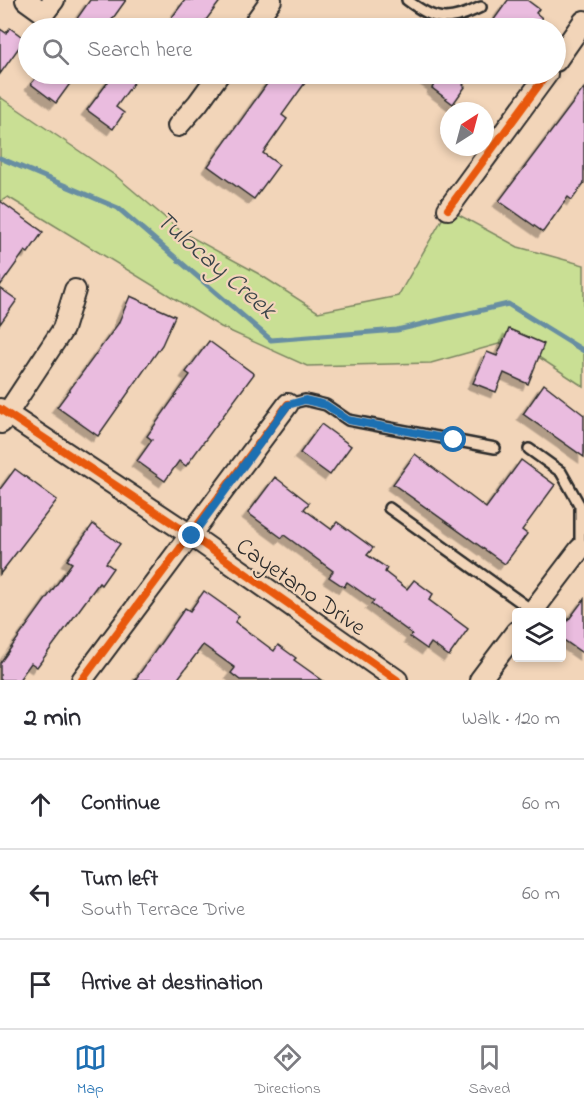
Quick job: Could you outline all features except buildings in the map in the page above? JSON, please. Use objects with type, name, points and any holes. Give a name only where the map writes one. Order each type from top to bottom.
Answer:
[{"type":"street","points":[[26,0],[44,13],[54,0]]},
{"type":"street","points":[[258,18],[271,0]]},
{"type":"street","points":[[566,46],[584,21]]},
{"type":"street","points":[[178,126],[212,84]]},
{"type":"street","points":[[448,209],[540,84]]},
{"type":"street","points":[[3,416],[63,329],[75,290]]},
{"type":"street","points":[[82,680],[288,405]]},
{"type":"street","name":"Cayetano Drive","points":[[3,416],[192,536],[397,680]]},
{"type":"street","points":[[535,608],[582,549]]},
{"type":"street","points":[[480,680],[512,638]]},
{"type":"lane","points":[[407,0],[424,13],[438,18]]},
{"type":"lane","points":[[451,18],[482,8]]},
{"type":"lane","points":[[288,405],[305,400],[326,405],[348,420],[495,448]]},
{"type":"lane","points":[[529,449],[561,472],[580,506],[582,549]]},
{"type":"lane","points":[[389,508],[526,608]]},
{"type":"green space","points":[[0,97],[116,176],[182,232],[259,274],[318,312],[398,296],[448,209],[518,247],[584,265],[584,387],[513,340],[431,363],[307,366],[221,327],[8,197],[0,202]]},
{"type":"waterway","name":"Tulocay Creek","points":[[0,158],[118,208],[271,340],[397,330],[508,304],[584,351]]},
{"type":"cycle path","points":[[448,209],[540,84]]},
{"type":"cycle path","points":[[82,680],[288,404]]},
{"type":"cycle path","points":[[0,409],[192,536],[397,680]]},
{"type":"route","points":[[192,536],[288,405],[305,400],[326,405],[348,420],[454,440]]}]
